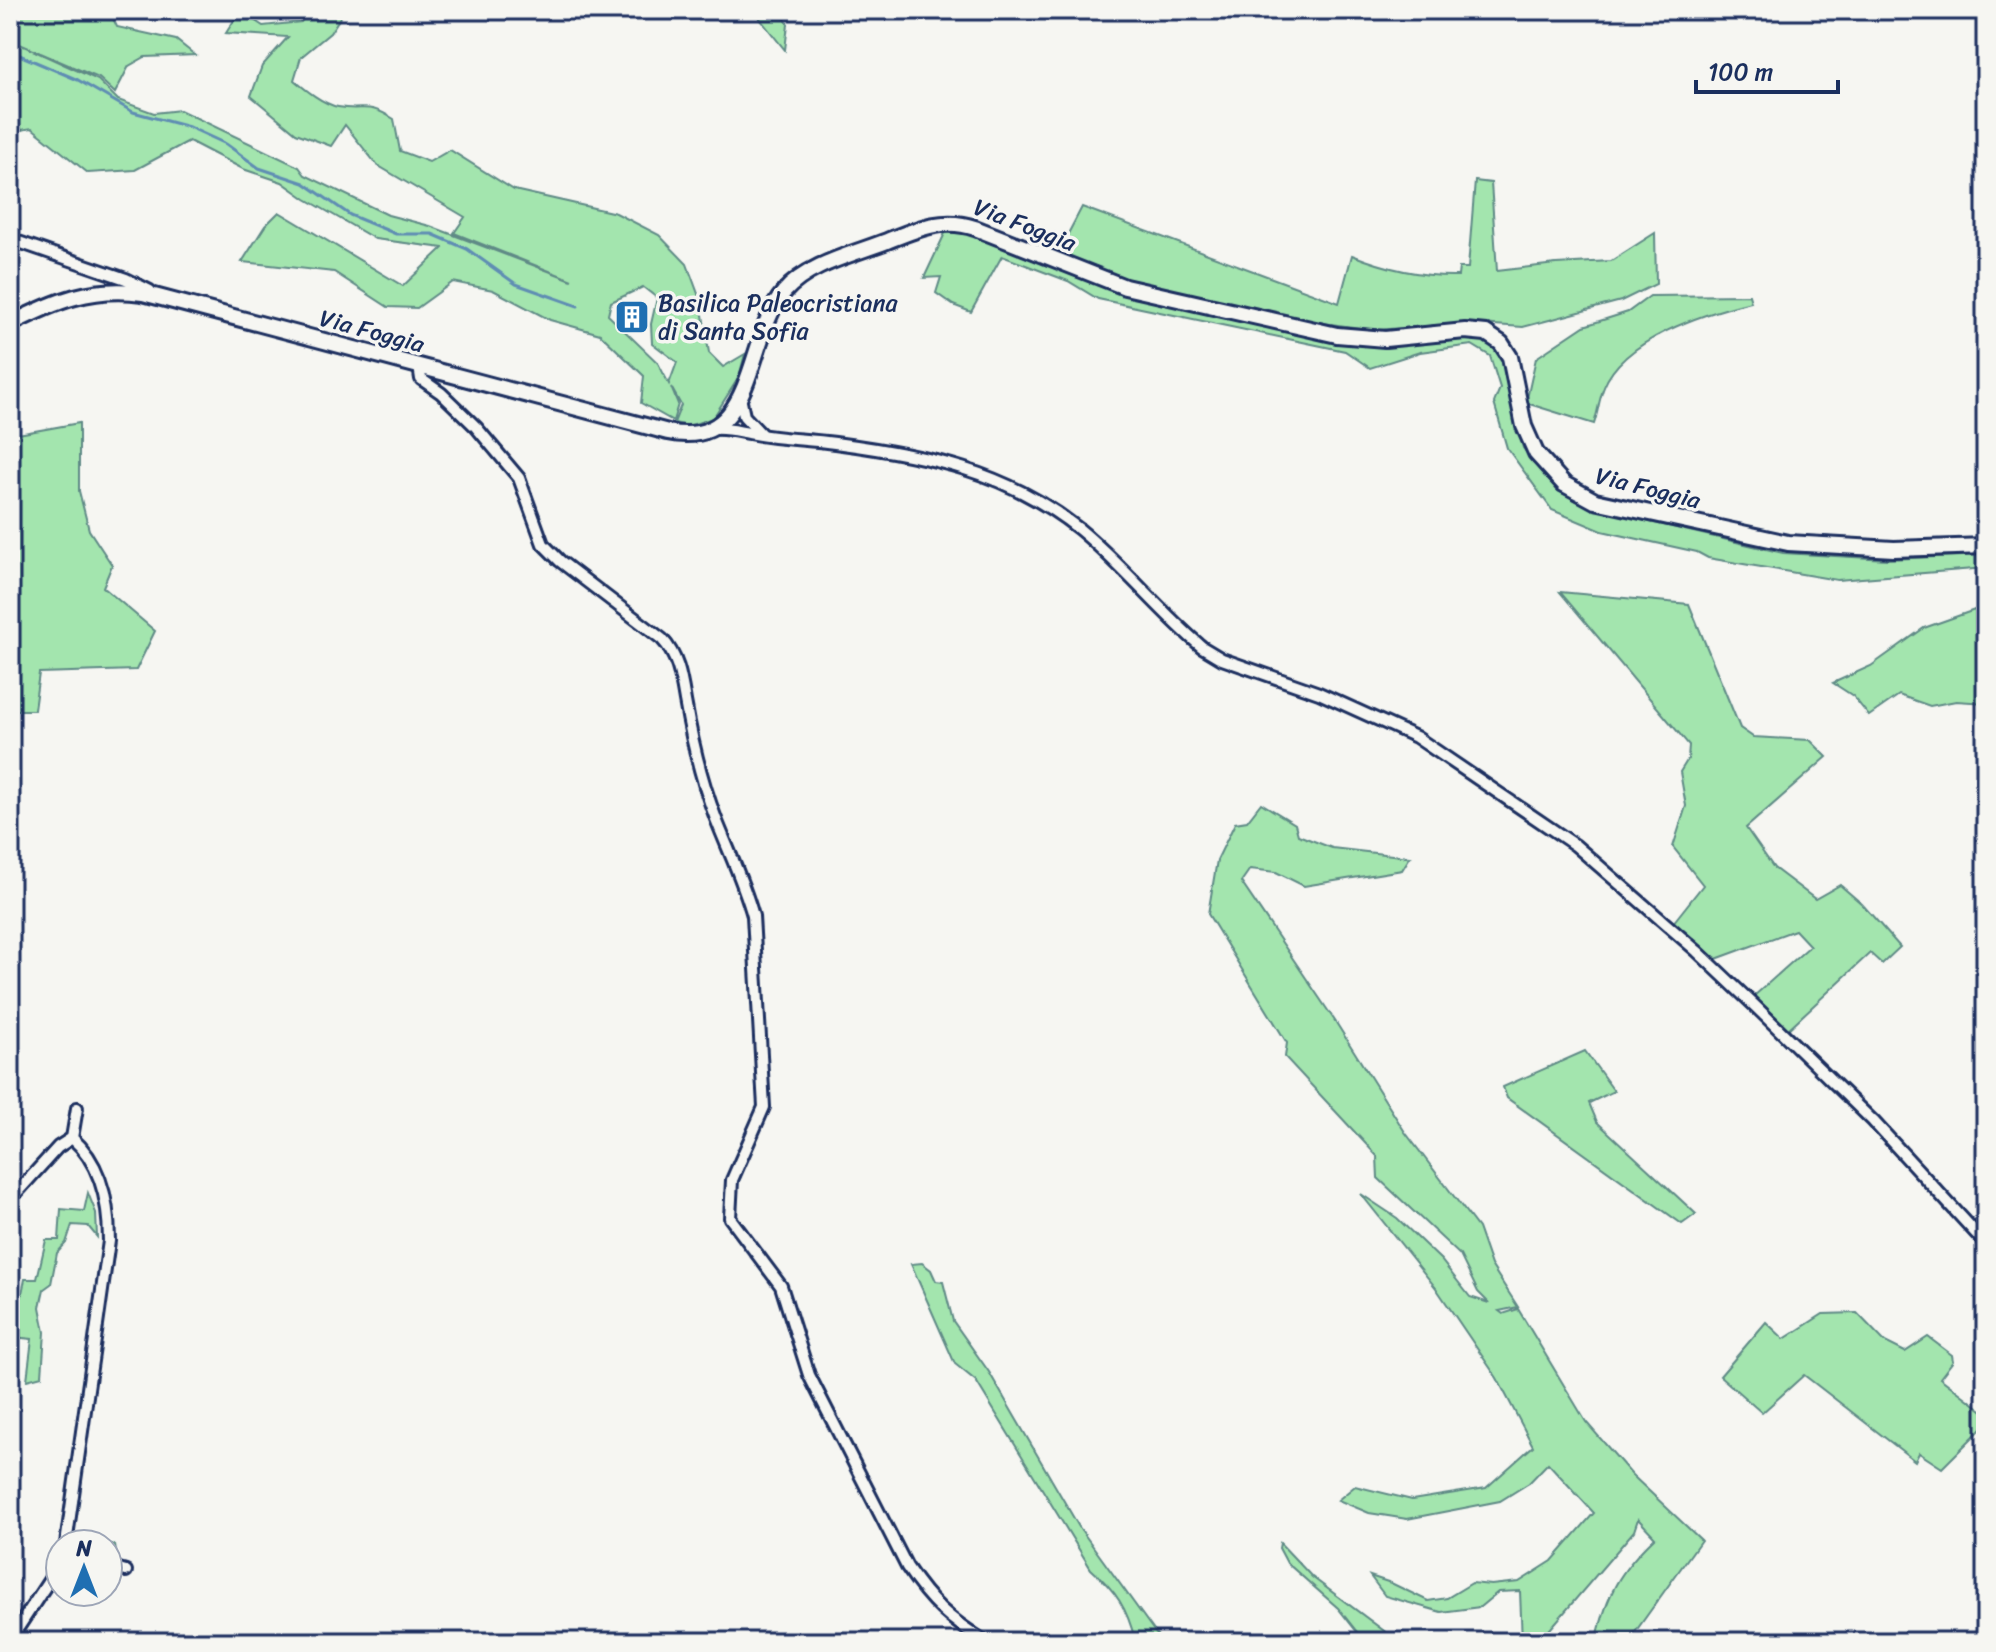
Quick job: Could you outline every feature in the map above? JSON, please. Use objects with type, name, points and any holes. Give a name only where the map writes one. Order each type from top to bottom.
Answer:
[{"type":"main road","name":"Via Foggia","points":[[10,324],[58,302],[90,292],[116,290],[160,297],[677,434],[694,434],[711,429],[730,414],[740,397],[771,311],[790,285],[815,270],[884,242],[927,226],[951,222],[975,228],[1104,280],[1145,293],[1323,332],[1374,339],[1472,331],[1486,333],[1501,343],[1510,357],[1524,426],[1536,453],[1564,484],[1595,501],[1788,543],[1894,549],[1986,546]]},
{"type":"street","points":[[10,239],[126,279],[160,297]]},
{"type":"street","points":[[419,366],[421,379],[441,393],[476,427],[519,478],[543,544],[560,561],[673,650],[694,752],[753,916],[764,1107],[732,1180],[730,1218],[781,1286],[809,1375],[907,1567],[926,1595],[952,1621],[986,1642]]},
{"type":"street","points":[[740,397],[746,419]]},
{"type":"street","points":[[736,430],[730,414],[746,419],[761,434]]},
{"type":"street","points":[[711,429],[932,458],[978,472],[1017,489],[1046,505],[1080,530],[1202,647],[1222,659],[1319,693],[1416,737],[1575,845],[1697,951],[1873,1121],[1986,1244]]},
{"type":"street","points":[[10,1200],[58,1147],[72,1138],[77,1108]]},
{"type":"street","points":[[68,1528],[109,1241],[106,1200],[93,1167],[72,1138]]},
{"type":"street","points":[[10,1640],[44,1588]]},
{"type":"green space","points":[[10,10],[112,10],[110,12],[117,27],[176,40],[195,55],[145,57],[129,66],[115,93],[99,78],[15,42],[98,80],[118,100],[154,113],[180,110],[299,167],[305,175],[388,215],[430,226],[572,280],[454,233],[465,217],[377,165],[345,125],[331,146],[296,133],[251,96],[262,66],[288,37],[226,33],[240,11],[263,26],[301,22],[309,10],[345,10],[330,33],[301,57],[294,80],[332,105],[371,109],[394,119],[400,151],[429,162],[450,150],[514,190],[616,213],[659,235],[687,264],[701,302],[709,353],[723,367],[745,354],[739,377],[713,418],[688,426],[674,423],[681,405],[671,387],[678,404],[673,421],[641,403],[644,376],[600,334],[550,320],[493,290],[453,282],[417,308],[388,307],[334,272],[242,262],[265,226],[279,212],[403,286],[443,248],[375,239],[282,182],[243,169],[189,141],[135,170],[88,173],[32,128],[10,132]],"holes":[[[643,287],[657,298],[651,324],[652,343],[677,362],[669,384],[658,363],[608,315],[611,302]]]},
{"type":"green space","points":[[753,10],[780,10],[788,24],[785,50]]},
{"type":"green space","points":[[1475,181],[1491,183],[1497,271],[1611,261],[1655,233],[1656,284],[1621,301],[1523,327],[1465,323],[1376,330],[1315,322],[1129,282],[1058,253],[1082,207],[1339,303],[1352,255],[1391,268],[1430,275],[1458,276],[1459,268],[1468,268]]},
{"type":"green space","points":[[947,229],[981,236],[1132,296],[1298,334],[1358,345],[1470,339],[1487,342],[1500,353],[1523,448],[1558,491],[1591,508],[1783,553],[1887,559],[1986,555],[1986,568],[1837,580],[1708,558],[1697,552],[1602,531],[1552,510],[1507,448],[1494,403],[1500,388],[1490,356],[1472,345],[1420,352],[1370,368],[1345,351],[1098,299],[1068,281],[1002,256],[971,312],[953,305],[936,293],[941,277],[924,278]]},
{"type":"green space","points":[[1749,295],[1751,302],[1689,321],[1647,342],[1629,355],[1614,370],[1604,387],[1594,424],[1526,403],[1536,358],[1584,326],[1628,312],[1650,296]]},
{"type":"green space","points":[[10,335],[18,434],[79,423],[79,491],[89,530],[112,565],[103,587],[155,631],[136,670],[39,673],[34,710],[10,710]]},
{"type":"green space","points":[[1560,592],[1689,604],[1740,728],[1753,737],[1810,740],[1827,757],[1746,828],[1774,868],[1815,899],[1840,885],[1862,904],[1900,947],[1882,964],[1870,953],[1786,1031],[1754,996],[1810,946],[1795,930],[1716,959],[1673,923],[1703,885],[1673,847],[1686,806],[1680,772],[1688,759],[1689,745]]},
{"type":"green space","points":[[1986,606],[1986,703],[1956,701],[1930,706],[1899,695],[1869,716],[1853,696],[1833,683],[1871,666],[1924,628]]},
{"type":"green space","points":[[1261,803],[1295,824],[1298,835],[1332,848],[1410,857],[1402,870],[1304,886],[1276,872],[1250,869],[1241,882],[1405,1132],[1478,1228],[1491,1265],[1518,1307],[1499,1311],[1503,1314],[1518,1309],[1586,1422],[1632,1475],[1701,1540],[1628,1642],[1596,1642],[1616,1584],[1655,1537],[1638,1519],[1634,1531],[1539,1642],[1522,1642],[1520,1591],[1498,1592],[1480,1607],[1441,1612],[1385,1596],[1370,1576],[1428,1601],[1447,1598],[1472,1583],[1491,1585],[1519,1582],[1552,1561],[1594,1513],[1548,1463],[1529,1483],[1500,1501],[1407,1519],[1369,1513],[1338,1500],[1355,1486],[1412,1500],[1486,1488],[1533,1446],[1497,1378],[1436,1288],[1361,1194],[1397,1218],[1441,1260],[1470,1297],[1489,1303],[1478,1292],[1460,1255],[1378,1178],[1377,1156],[1285,1057],[1287,1043],[1208,914],[1217,860],[1235,823],[1247,821]]},
{"type":"green space","points":[[1585,1051],[1614,1091],[1589,1103],[1597,1122],[1696,1214],[1682,1224],[1507,1098],[1503,1087]]},
{"type":"green space","points":[[88,1193],[96,1213],[97,1237],[88,1226],[72,1225],[66,1243],[57,1253],[51,1284],[44,1289],[40,1307],[45,1332],[42,1376],[27,1380],[32,1339],[13,1337],[25,1279],[37,1279],[46,1240],[59,1240],[61,1209],[84,1211]]},
{"type":"green space","points":[[922,1263],[931,1270],[936,1281],[943,1282],[953,1321],[989,1372],[1079,1527],[1162,1642],[1135,1640],[1119,1601],[1091,1569],[976,1381],[955,1364],[911,1264]]},
{"type":"green space","points":[[1857,1313],[1885,1342],[1905,1352],[1928,1337],[1952,1355],[1953,1361],[1940,1378],[1986,1413],[1986,1424],[1942,1468],[1919,1453],[1915,1461],[1804,1375],[1762,1413],[1720,1376],[1766,1322],[1784,1339],[1823,1314]]},
{"type":"green space","points":[[1280,1543],[1312,1577],[1387,1633],[1417,1642],[1365,1642],[1338,1608],[1287,1563],[1279,1548]]},
{"type":"waterway","points":[[10,51],[78,80],[133,112],[189,127],[226,144],[259,168],[304,183],[350,215],[396,234],[432,234],[467,249],[516,284],[578,306]]},
{"type":"place","name":"Basilica Paleocristiana di Santa Sofia","points":[[632,317]]}]
